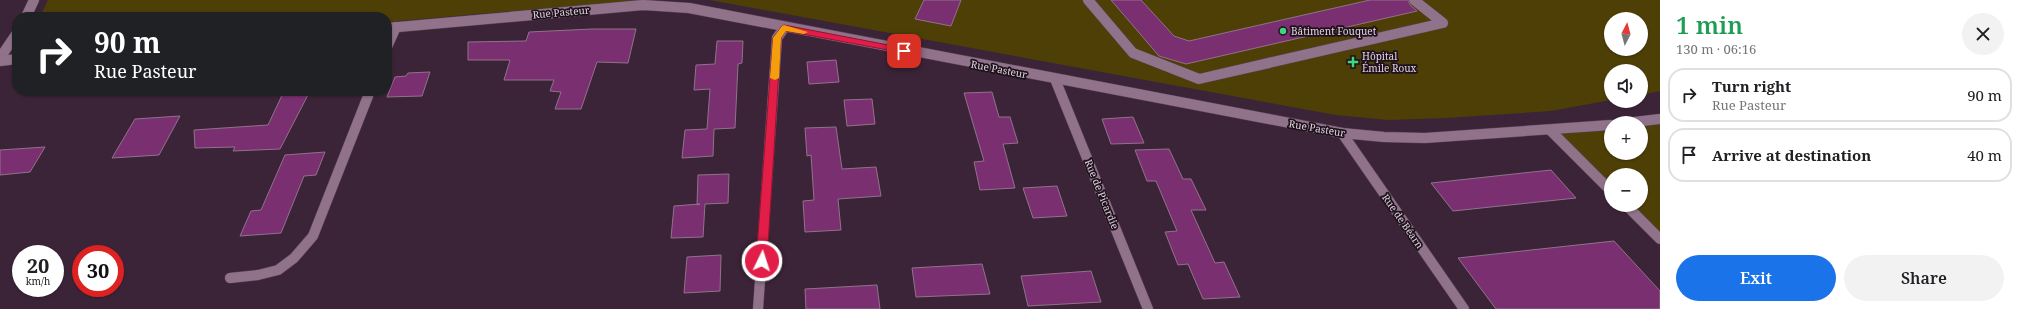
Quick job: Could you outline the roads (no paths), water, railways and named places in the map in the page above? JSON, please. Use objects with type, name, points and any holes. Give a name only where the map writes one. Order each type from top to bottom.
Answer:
[{"type":"street","points":[[28,12],[34,0]]},
{"type":"street","points":[[1088,0],[1133,53],[1199,79],[1443,23],[1414,0]]},
{"type":"street","name":"Rue Pasteur","points":[[392,27],[643,5],[689,8],[784,28],[1342,133],[1384,137],[1425,138],[1604,126]]},
{"type":"street","points":[[758,309],[777,38],[784,28]]},
{"type":"street","points":[[0,58],[12,40]]},
{"type":"street","points":[[0,61],[12,60]]},
{"type":"street","name":"Rue de Picardie","points":[[1055,79],[1148,309]]},
{"type":"street","points":[[230,278],[269,274],[283,268],[300,254],[313,236],[368,96]]},
{"type":"street","points":[[1648,120],[1660,119]]},
{"type":"street","points":[[1550,130],[1604,184]]},
{"type":"street","name":"Rue de Béarn","points":[[1342,133],[1464,309]]},
{"type":"street","points":[[1633,212],[1660,239]]},
{"type":"place","name":"Bâtiment Fouquet","points":[[1283,31]]},
{"type":"place","name":"Hôpital Émile Roux","points":[[1353,62]]}]
